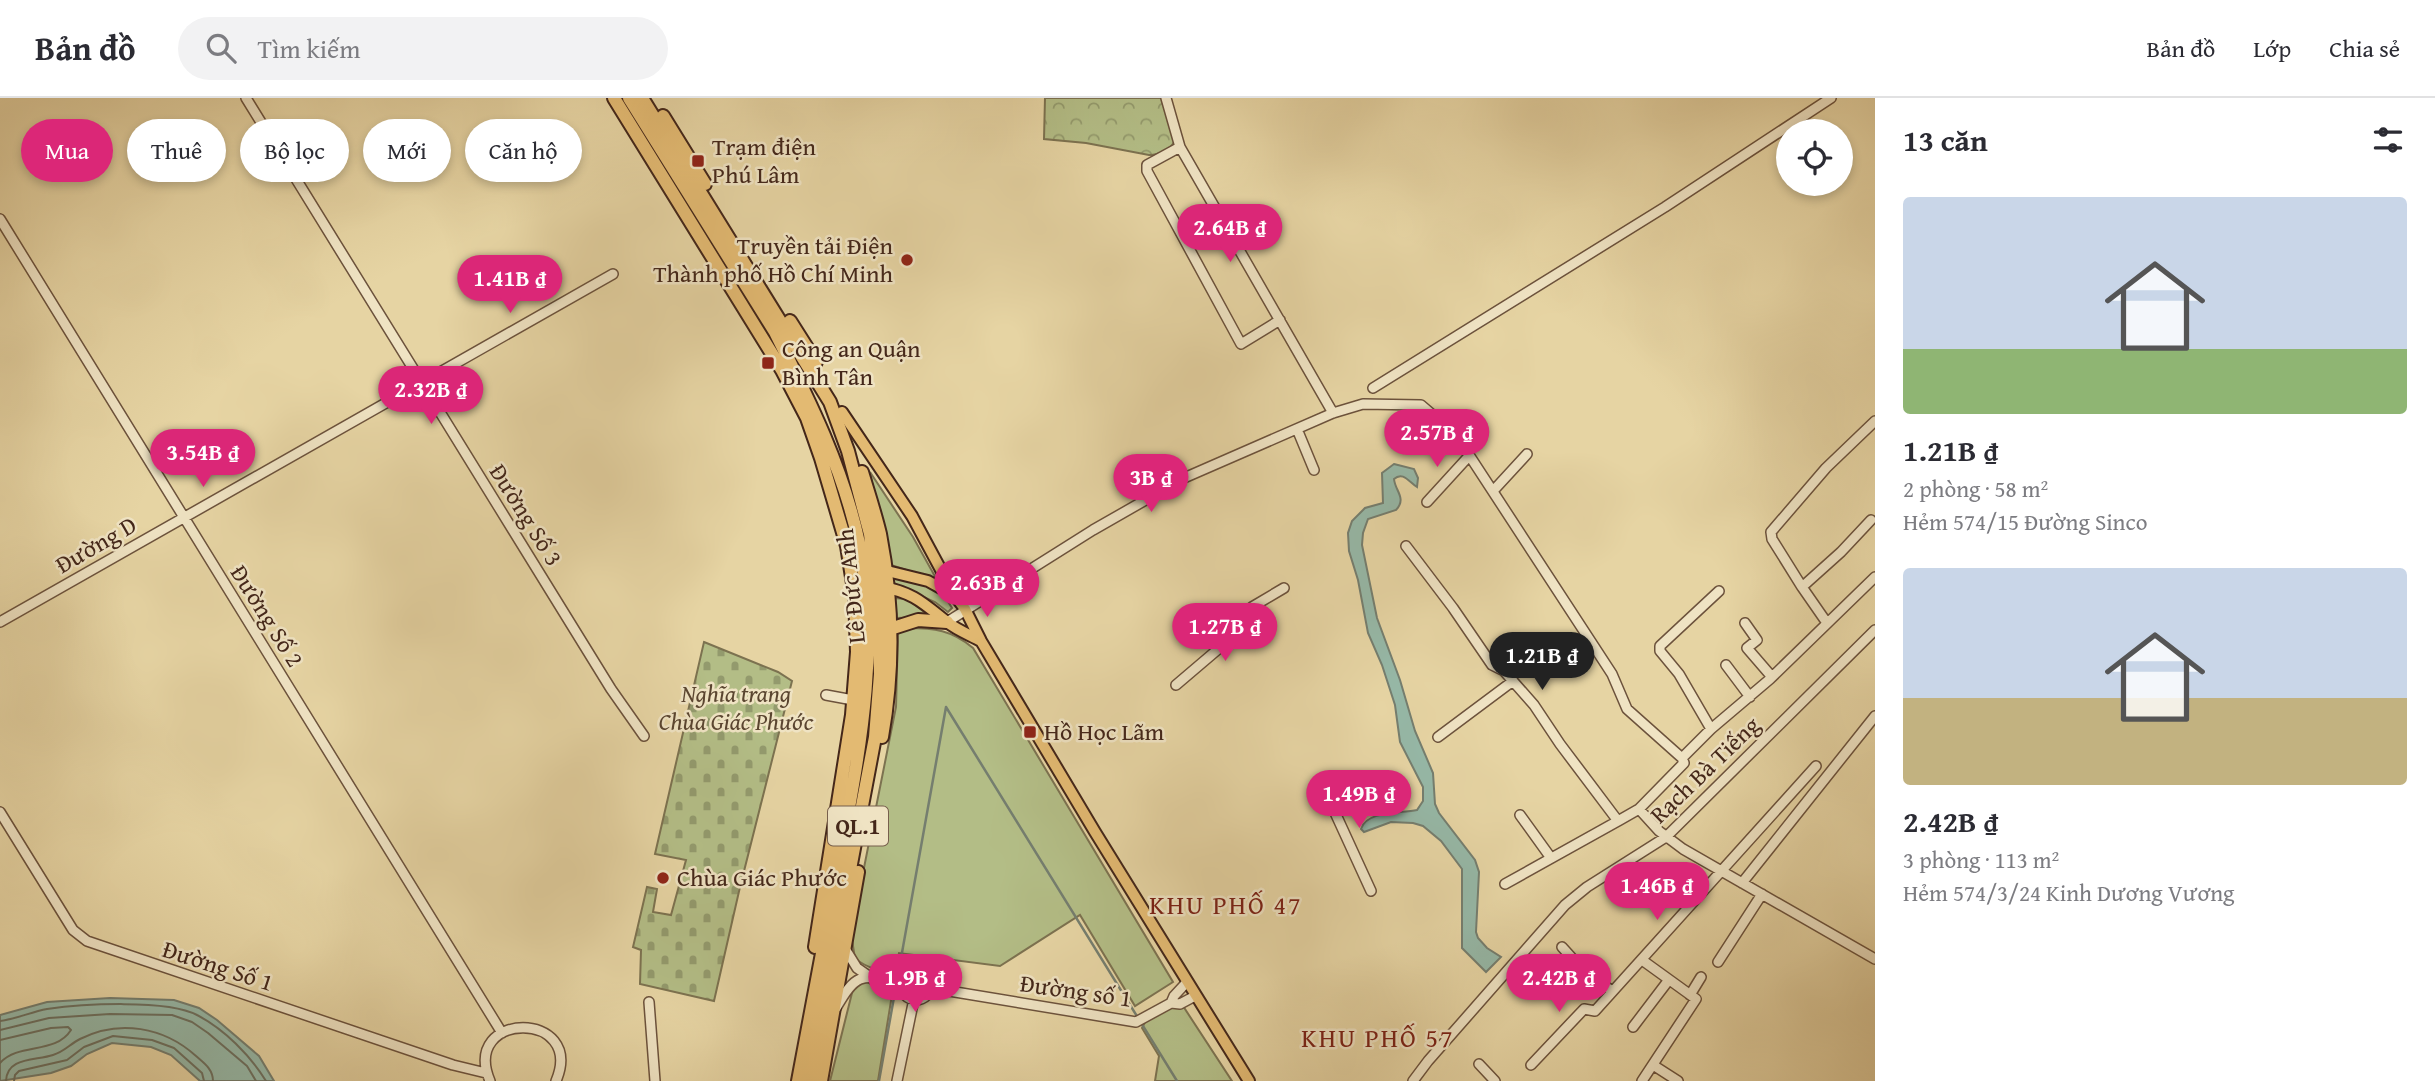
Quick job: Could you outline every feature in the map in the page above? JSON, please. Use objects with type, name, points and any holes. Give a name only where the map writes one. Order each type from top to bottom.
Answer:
[{"type":"highway","name":"Lê Đức Anh","points":[[614,98],[782,370],[807,418],[821,458],[869,568]]},
{"type":"highway","name":"Lê Đức Anh","points":[[629,98],[775,332],[808,399],[837,467],[886,631],[888,705],[821,1081]]},
{"type":"highway","name":"Lê Đức Anh","points":[[642,98],[830,402],[848,451],[870,534],[871,584],[865,709],[857,770],[798,1081]]},
{"type":"highway","name":"Lê Đức Anh","points":[[651,98],[801,337],[842,412],[879,532],[869,568]]},
{"type":"highway","points":[[830,402],[842,412]]},
{"type":"highway","name":"Lê Đức Anh","points":[[810,1016],[808,987],[853,700],[857,652],[871,584]]},
{"type":"highway","points":[[886,631],[918,620],[947,622]]},
{"type":"highway","name":"Lê Đức Anh","points":[[810,1081],[875,737],[886,631]]},
{"type":"main road","points":[[842,412],[912,516],[981,641],[1249,1081]]},
{"type":"main road","points":[[869,568],[928,581],[955,596]]},
{"type":"main road","points":[[871,584],[928,604],[947,622],[981,641]]},
{"type":"street","name":"Đường Số 3","points":[[246,98],[606,681],[645,736]]},
{"type":"street","points":[[1166,98],[1180,147],[1333,413]]},
{"type":"street","points":[[1373,388],[1665,207],[1831,98]]},
{"type":"street","points":[[1180,147],[1147,165],[1147,171],[1241,344],[1280,320]]},
{"type":"street","name":"Đường Số 2","points":[[0,219],[502,1033]]},
{"type":"street","name":"Đường D","points":[[0,622],[613,274]]},
{"type":"street","points":[[947,622],[1093,530],[1184,478],[1333,413],[1363,404],[1421,405],[1456,435],[1612,674],[1628,709],[1682,758],[1684,764],[1639,809],[1505,884]]},
{"type":"street","points":[[1827,623],[1776,546],[1771,531],[1826,468],[1875,421]]},
{"type":"street","points":[[1297,429],[1314,470]]},
{"type":"street","points":[[1493,491],[1527,454]]},
{"type":"street","points":[[1427,502],[1469,456]]},
{"type":"street","points":[[1802,587],[1871,520]]},
{"type":"street","points":[[1406,546],[1492,665],[1504,671],[1534,705],[1618,821]]},
{"type":"street","points":[[1682,758],[1772,677],[1875,576]]},
{"type":"street","points":[[1252,607],[1284,588]]},
{"type":"street","points":[[1712,729],[1679,674],[1660,651],[1660,646],[1719,591]]},
{"type":"street","points":[[1176,685],[1258,617]]},
{"type":"street","points":[[1745,623],[1757,640],[1747,648],[1772,677]]},
{"type":"street","name":"Rạch Bà Tiếng","points":[[1413,1081],[1565,905],[1587,887],[1668,838],[1875,630]]},
{"type":"street","name":"Rạch Bà Tiếng","points":[[1419,1081],[1569,908],[1668,838],[1875,637]]},
{"type":"street","points":[[1726,665],[1750,697]]},
{"type":"street","points":[[1438,737],[1513,681]]},
{"type":"street","points":[[826,695],[853,700]]},
{"type":"street","points":[[1742,883],[1875,716]]},
{"type":"street","points":[[1531,1065],[1584,1009],[1595,1011],[1816,766]]},
{"type":"street","points":[[1321,782],[1371,891]]},
{"type":"street","points":[[1639,809],[1668,838],[1722,872],[1875,959]]},
{"type":"street","name":"Đường Số 1","points":[[0,812],[77,935],[87,942],[488,1077]]},
{"type":"street","points":[[1520,815],[1551,858]]},
{"type":"street","points":[[1718,962],[1762,894]]},
{"type":"street","points":[[844,947],[857,968],[870,976],[902,982]]},
{"type":"street","points":[[1562,947],[1581,968],[1612,991]]},
{"type":"street","points":[[1642,960],[1693,997]]},
{"type":"street","points":[[917,970],[926,974],[931,988],[926,996],[914,999],[905,995],[902,982],[907,973],[917,970]]},
{"type":"street","points":[[834,1012],[855,980],[870,976]]},
{"type":"street","points":[[1642,1081],[1693,997],[1701,976]]},
{"type":"street","points":[[1633,1027],[1668,981]]},
{"type":"street","name":"Đường số 1","points":[[1171,1003],[1187,982]]},
{"type":"street","name":"Đường số 1","points":[[931,988],[1136,1022],[1171,1003],[1180,1004],[1195,996]]},
{"type":"street","points":[[897,1081],[914,999]]},
{"type":"street","points":[[649,1002],[654,1081]]},
{"type":"street","points":[[488,1077],[488,1049],[502,1033],[512,1028],[528,1026],[549,1037],[560,1058],[556,1081]]},
{"type":"street","points":[[1479,1064],[1495,1081]]},
{"type":"street","points":[[1653,1065],[1678,1081]]},
{"type":"green space","points":[[1045,98],[1163,98],[1175,140],[1171,147],[1149,155],[1086,143],[1044,139]]},
{"type":"green space","points":[[870,472],[913,537],[937,580],[888,564]]},
{"type":"green space","points":[[893,577],[934,589],[952,608],[948,612],[935,602],[893,583]]},
{"type":"green space","points":[[893,598],[907,599],[931,617],[895,618]]},
{"type":"green space","points":[[907,628],[942,631],[958,637],[973,648],[1173,982],[1135,1006],[1080,915],[1000,966],[899,953],[896,970],[885,972],[855,959],[851,933],[896,707],[898,632]]},
{"type":"green space","name":"Nghĩa trang Chùa Giác Phước","points":[[704,642],[778,672],[792,681],[714,1001],[640,984],[641,950],[633,947],[647,887],[657,889],[653,912],[671,915],[686,860],[655,854]]},
{"type":"green space","points":[[866,980],[878,991],[892,995],[878,1081],[830,1081],[854,985]]},
{"type":"green space","points":[[1172,1004],[1183,1006],[1232,1081],[1155,1081],[1159,1056],[1142,1028],[1146,1020]]},
{"type":"water","points":[[1394,464],[1414,469],[1418,478],[1417,487],[1403,477],[1394,479],[1400,498],[1399,506],[1396,510],[1368,519],[1362,545],[1377,618],[1415,731],[1433,773],[1435,804],[1475,860],[1479,872],[1476,932],[1487,948],[1501,957],[1486,972],[1462,948],[1462,869],[1441,841],[1423,826],[1413,823],[1391,822],[1364,832],[1361,829],[1364,823],[1377,816],[1417,810],[1423,801],[1423,787],[1400,742],[1395,705],[1368,633],[1358,580],[1349,551],[1348,533],[1352,521],[1365,508],[1383,503],[1382,473]]},
{"type":"water","points":[[110,998],[174,1000],[199,1008],[259,1056],[274,1081],[200,1081],[171,1055],[151,1047],[112,1043],[87,1054],[71,1066],[51,1073],[0,1081],[0,1015],[47,1002]]},
{"type":"waterway","points":[[946,707],[1177,1081]]},
{"type":"waterway","points":[[879,1081],[946,707]]},
{"type":"place","name":"Trạm điện Phú Lâm","points":[[698,161]]},
{"type":"place","name":"Truyền tải Điện Thành phố Hồ Chí Minh","points":[[907,260]]},
{"type":"place","name":"Công an Quận Bình Tân","points":[[768,363]]},
{"type":"place","name":"Hồ Học Lãm","points":[[1030,732]]},
{"type":"place","name":"Chùa Giác Phước","points":[[663,878]]},
{"type":"district","name":"KHU PHỐ 47","points":[[1226,905]]},
{"type":"district","name":"KHU PHỐ 57","points":[[1378,1038]]}]
